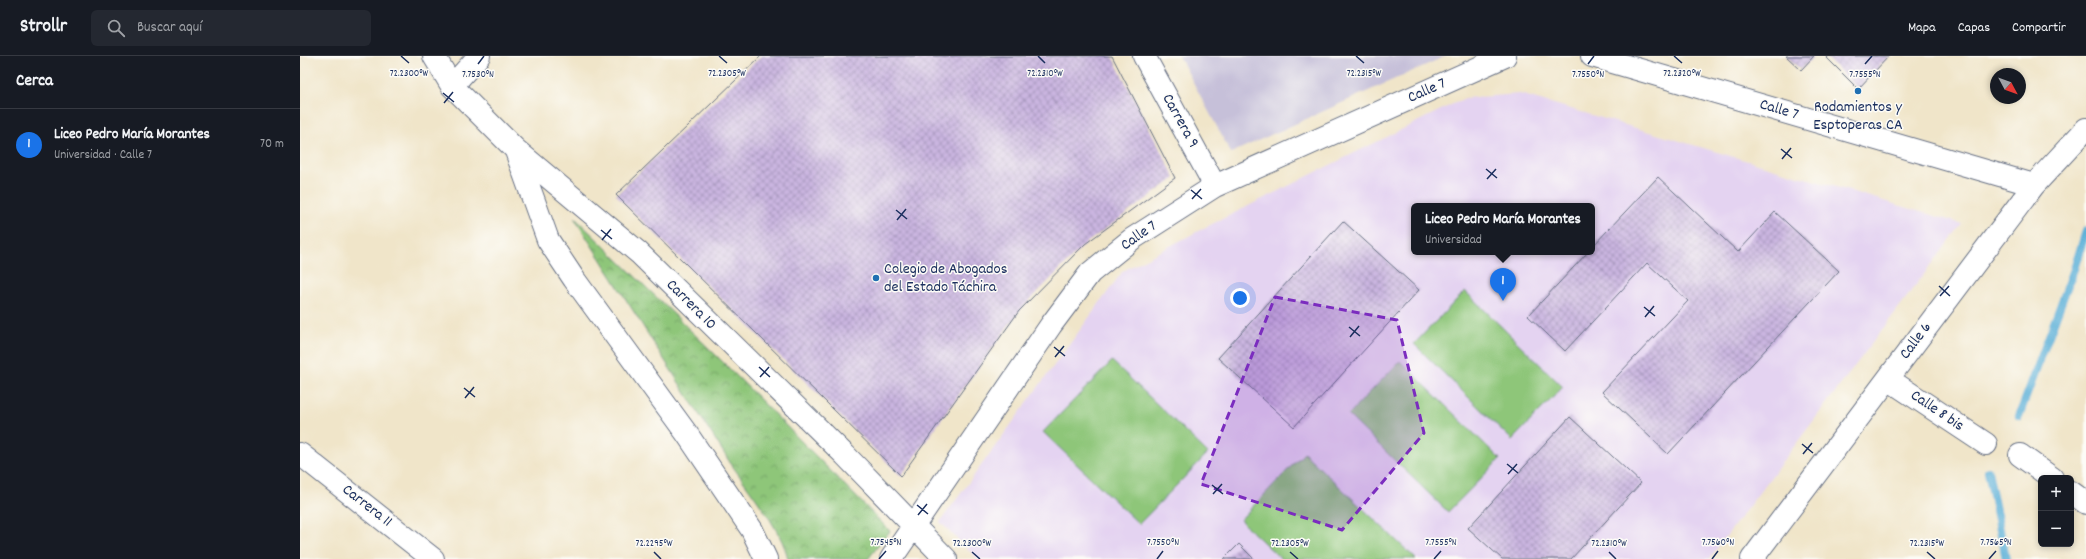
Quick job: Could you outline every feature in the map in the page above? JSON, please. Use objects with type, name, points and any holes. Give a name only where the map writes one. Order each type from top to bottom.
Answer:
[{"type":"street","name":"Carrera 10","points":[[434,56],[452,86],[516,150],[639,253],[915,526],[946,559]]},
{"type":"street","points":[[452,86],[479,56]]},
{"type":"street","name":"Carrera 9","points":[[1144,56],[1215,186]]},
{"type":"street","name":"Calle 7","points":[[891,559],[915,526],[1050,325],[1090,273],[1132,240],[1215,186],[1505,56]]},
{"type":"street","name":"Calle 7","points":[[1592,56],[2034,185]]},
{"type":"street","name":"Calle 6","points":[[1752,559],[2034,185],[2086,129]]},
{"type":"street","points":[[516,150],[548,240],[574,279],[687,434],[752,530],[766,559]]},
{"type":"street","name":"Calle 8 bis","points":[[1888,379],[1986,444]]},
{"type":"street","name":"Carrera 11","points":[[300,454],[433,559]]},
{"type":"street","points":[[2020,455],[2048,475]]},
{"type":"street","points":[[2074,494],[2086,503]]},
{"type":"highlighted area","points":[[1275,297],[1397,320],[1424,433],[1342,530],[1201,484]]},
{"type":"shaded area","points":[[1179,56],[1446,56],[1231,153]]},
{"type":"shaded area","points":[[1520,94],[1962,224],[1709,559],[978,559],[940,522],[1123,271],[1202,229],[1465,98]]},
{"type":"green space","points":[[573,216],[724,363],[890,531],[868,559],[788,559],[785,548],[772,522],[729,461]]},
{"type":"green space","points":[[1465,291],[1563,387],[1512,440],[1414,344]]},
{"type":"green space","points":[[1112,361],[1208,453],[1139,524],[1043,432]]},
{"type":"green space","points":[[1400,361],[1500,459],[1448,512],[1348,415]]},
{"type":"green space","points":[[1304,453],[1416,559],[1281,559],[1240,520]]},
{"type":"building","name":"Colegio de Abogados del Estado Táchira","points":[[761,56],[1112,56],[1175,178],[1085,244],[1019,311],[901,476],[616,195]]},
{"type":"building","points":[[1786,56],[1814,56],[1801,70]]},
{"type":"building","points":[[1825,56],[1889,56],[1858,89]]},
{"type":"building","points":[[1658,177],[1738,252],[1775,212],[1839,271],[1668,454],[1602,392],[1688,301],[1647,263],[1565,351],[1528,316],[1585,255],[1595,255],[1595,244]]},
{"type":"building","points":[[1343,221],[1419,290],[1294,427],[1218,358]]},
{"type":"building","points":[[1570,417],[1641,483],[1571,559],[1502,559],[1468,528]]},
{"type":"building","points":[[1239,544],[1254,559],[1224,559]]},
{"type":"waterway","points":[[2019,416],[2074,269],[2086,231]]},
{"type":"waterway","points":[[1988,471],[2006,559]]},
{"type":"place","name":"Rodamientos y Esptoperas CA","points":[[1858,91]]},
{"type":"place","name":"Colegio de Abogados del Estado Táchira","points":[[876,278]]},
{"type":"place","name":"Liceo Pedro María Morantes","points":[[1503,301]]}]
